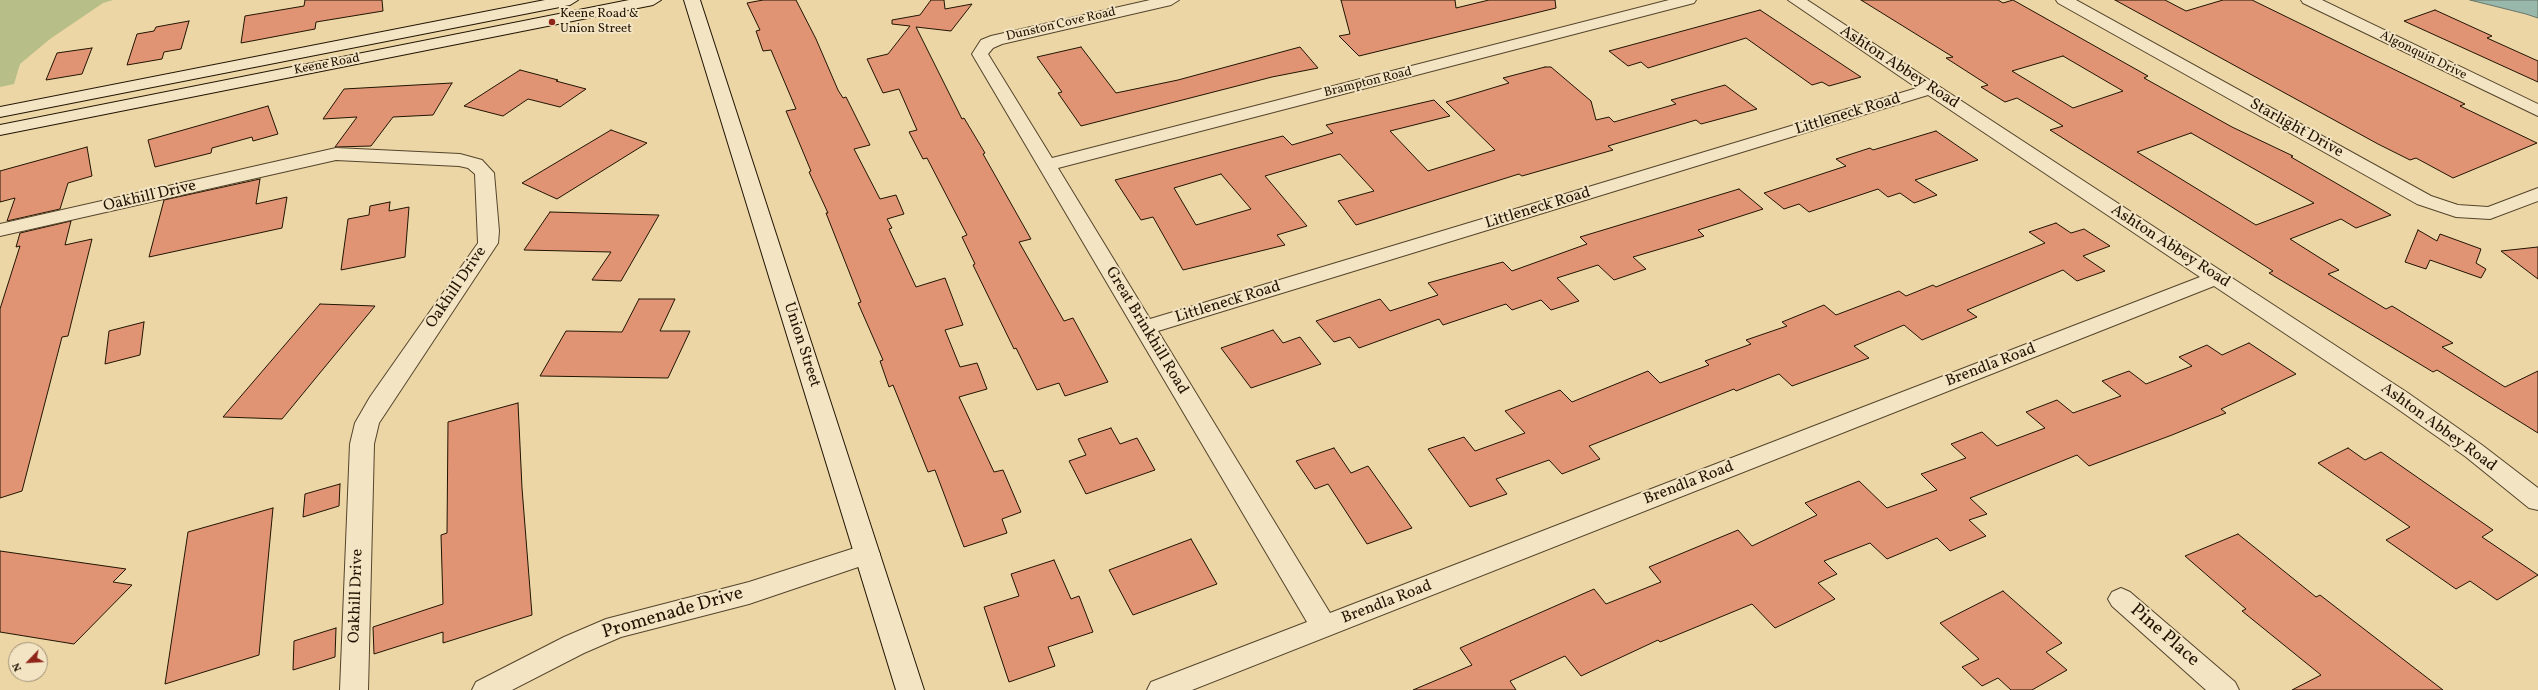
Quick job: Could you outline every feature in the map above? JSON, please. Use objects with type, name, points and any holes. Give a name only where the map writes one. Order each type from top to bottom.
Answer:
[{"type":"street","name":"Keene Road","points":[[0,112],[570,0]]},
{"type":"street","points":[[331,64],[434,37],[617,0]]},
{"type":"street","name":"Keene Road","points":[[0,130],[653,0]]},
{"type":"street","name":"Union Street","points":[[692,0],[910,690]]},
{"type":"street","name":"Dunston Cove Road","points":[[997,40],[1171,0]]},
{"type":"street","name":"Brampton Road","points":[[1047,165],[1688,0]]},
{"type":"street","name":"Ashton Abbey Road","points":[[1796,0],[2400,399],[2474,451],[2538,501]]},
{"type":"street","name":"Starlight Drive","points":[[2064,0],[2424,200],[2456,211],[2490,213],[2538,194]]},
{"type":"street","name":"Algonquin Drive","points":[[2309,0],[2538,111]]},
{"type":"street","name":"Great Brinkhill Road","points":[[997,40],[987,44],[980,54],[1324,627]]},
{"type":"street","name":"Littleneck Road","points":[[1144,328],[1931,89]]},
{"type":"street","name":"Oakhill Drive","points":[[0,230],[336,154],[460,160],[475,164],[484,173],[489,231],[488,242],[378,403],[367,423],[362,444],[354,690]]},
{"type":"street","name":"Brendla Road","points":[[1161,690],[2216,278]]},
{"type":"street","name":"Promenade Drive","points":[[486,690],[574,645],[616,627],[749,593],[867,554]]},
{"type":"street","name":"Pine Place","points":[[2121,599],[2225,690]]},
{"type":"green space","points":[[0,0],[113,0],[103,3],[50,39],[20,64],[14,84],[0,87]]},
{"type":"shaded area","points":[[2470,0],[2538,0],[2538,18],[2526,14]]},
{"type":"building","points":[[305,0],[382,0],[383,11],[316,22],[315,29],[241,43],[245,16],[304,6]]},
{"type":"building","points":[[763,0],[796,0],[816,39],[838,90],[843,98],[846,97],[870,145],[854,149],[880,199],[896,195],[904,214],[887,219],[892,228],[889,229],[916,287],[945,278],[963,325],[945,330],[960,367],[977,363],[987,389],[959,397],[994,472],[1003,470],[1021,512],[1002,519],[1007,533],[964,547],[935,470],[928,472],[893,385],[889,387],[880,361],[883,360],[858,303],[861,302],[826,213],[828,213],[809,172],[811,171],[786,111],[796,109],[771,50],[763,51],[756,31],[760,30],[747,3]]},
{"type":"building","points":[[931,0],[944,0],[945,9],[972,4],[951,31],[916,27],[962,119],[964,118],[985,153],[983,154],[1031,239],[1019,242],[1064,321],[1073,318],[1108,382],[1065,396],[1059,383],[1037,390],[1016,348],[1014,349],[973,265],[975,264],[962,237],[967,235],[927,158],[923,159],[909,132],[917,130],[899,89],[883,93],[867,59],[888,54],[910,26],[892,24],[892,20],[920,15]]},
{"type":"building","points":[[1341,0],[1455,0],[1456,8],[1489,0],[1555,0],[1556,8],[1359,56],[1339,36],[1350,34]]},
{"type":"building","points":[[1861,0],[1998,0],[2003,3],[2013,0],[2148,76],[2144,78],[2232,127],[2293,156],[2291,157],[2391,215],[2356,228],[2341,219],[2290,239],[2339,270],[2328,274],[2386,309],[2392,306],[2453,343],[2442,347],[2505,387],[2538,371],[2538,433],[2437,370],[2433,372],[2269,273],[2273,271],[2050,130],[2063,126],[2017,98],[2005,102],[1981,87],[1988,85],[1946,58],[1953,57]],"holes":[[[2063,56],[2123,91],[2073,108],[2012,71]],[[2191,133],[2314,203],[2256,225],[2137,152]]]},
{"type":"building","points":[[2115,0],[2165,0],[2186,11],[2223,0],[2252,0],[2465,104],[2460,106],[2537,143],[2453,178],[2416,158],[2410,160],[2378,144]]},
{"type":"building","points":[[1760,10],[1861,77],[1829,86],[1822,82],[1812,85],[1746,38],[1648,68],[1641,62],[1628,66],[1609,51]]},
{"type":"building","points":[[2435,10],[2492,36],[2487,38],[2538,61],[2538,82],[2404,21]]},
{"type":"building","points":[[189,21],[181,49],[164,52],[162,59],[127,65],[137,34],[154,31],[156,27]]},
{"type":"building","points":[[1081,47],[1116,93],[1178,80],[1300,47],[1318,68],[1272,77],[1081,126],[1058,93],[1062,92],[1037,57]]},
{"type":"building","points":[[92,48],[82,74],[46,80],[57,53]]},
{"type":"building","points":[[1545,67],[1551,67],[1591,101],[1596,120],[1609,117],[1614,122],[1676,104],[1671,100],[1725,85],[1757,109],[1701,124],[1696,120],[1608,146],[1613,150],[1522,176],[1519,174],[1356,225],[1338,201],[1374,191],[1340,154],[1265,176],[1307,226],[1277,235],[1285,245],[1183,270],[1153,217],[1141,220],[1115,180],[1283,136],[1292,145],[1333,133],[1326,125],[1434,100],[1450,116],[1390,131],[1428,171],[1495,150],[1446,102],[1509,83],[1503,78]],"holes":[[[1221,174],[1251,209],[1196,225],[1174,188]]]},
{"type":"building","points":[[520,70],[586,89],[560,107],[528,99],[503,116],[464,106]]},
{"type":"building","points":[[452,83],[433,115],[393,117],[371,146],[335,147],[357,117],[323,119],[344,89]]},
{"type":"building","points":[[268,106],[278,134],[253,141],[252,137],[212,148],[211,153],[155,167],[148,140]]},
{"type":"building","points":[[611,130],[647,143],[557,199],[522,183]]},
{"type":"building","points":[[1936,131],[1978,160],[1915,180],[1937,195],[1914,203],[1900,193],[1888,197],[1878,189],[1809,212],[1799,204],[1784,209],[1764,193],[1846,166],[1836,159],[1870,148],[1873,150]]},
{"type":"building","points":[[87,147],[92,176],[68,183],[60,209],[7,221],[15,198],[0,202],[0,171]]},
{"type":"building","points":[[260,179],[256,204],[287,197],[282,228],[149,257],[164,200]]},
{"type":"building","points":[[1739,189],[1763,209],[1698,230],[1704,236],[1633,257],[1646,269],[1614,280],[1598,265],[1557,278],[1579,301],[1551,310],[1541,300],[1512,310],[1506,304],[1443,325],[1439,319],[1359,348],[1350,337],[1334,342],[1316,321],[1380,299],[1390,311],[1438,295],[1428,283],[1503,262],[1512,271],[1587,244],[1580,237]]},
{"type":"building","points":[[390,202],[389,211],[409,207],[405,257],[341,270],[348,219],[369,215],[370,206]]},
{"type":"building","points":[[550,212],[659,215],[621,281],[592,280],[611,252],[524,250]]},
{"type":"building","points":[[71,221],[65,245],[92,239],[68,336],[62,337],[22,491],[0,498],[0,309],[20,246],[16,247],[20,233]]},
{"type":"building","points":[[2056,223],[2071,233],[2084,229],[2110,246],[2083,256],[2105,271],[2077,281],[2063,270],[1967,310],[1977,317],[1922,340],[1904,325],[1854,346],[1869,358],[1792,386],[1779,374],[1736,391],[1734,389],[1589,446],[1600,459],[1562,474],[1549,460],[1496,479],[1507,494],[1470,507],[1428,449],[1464,437],[1475,451],[1525,433],[1505,411],[1560,390],[1572,402],[1648,371],[1660,383],[1709,365],[1705,361],[1751,344],[1746,340],[1787,326],[1782,322],[1824,305],[1836,315],[1899,291],[1906,296],[1933,285],[1936,287],[2045,243],[2029,232]]},
{"type":"building","points":[[2418,230],[2437,241],[2440,234],[2481,249],[2476,263],[2486,269],[2481,278],[2430,260],[2426,269],[2405,262]]},
{"type":"building","points":[[2538,247],[2538,279],[2501,251]]},
{"type":"building","points":[[639,299],[675,299],[660,331],[690,331],[668,378],[540,376],[566,331],[622,332]]},
{"type":"building","points":[[320,304],[375,306],[282,419],[223,417]]},
{"type":"building","points":[[144,322],[140,355],[105,364],[109,331]]},
{"type":"building","points":[[1273,330],[1283,343],[1300,337],[1321,364],[1251,388],[1221,348]]},
{"type":"building","points":[[2249,343],[2296,374],[2221,409],[2226,413],[2172,435],[2089,466],[2077,455],[1970,498],[1987,514],[1969,520],[1986,536],[1950,551],[1937,538],[1887,559],[1870,543],[1824,561],[1837,574],[1818,583],[1835,599],[1775,628],[1752,604],[1660,642],[1658,640],[1581,676],[1565,656],[1510,681],[1516,690],[1413,690],[1472,665],[1460,648],[1594,589],[1606,604],[1661,582],[1649,567],[1738,530],[1752,546],[1817,515],[1805,503],[1859,481],[1887,508],[1937,490],[1921,474],[1966,458],[1951,444],[1982,432],[1997,446],[2045,428],[2026,412],[2057,400],[2073,413],[2121,396],[2102,381],[2129,371],[2146,384],[2192,366],[2179,357],[2207,345],[2222,355]]},
{"type":"building","points":[[518,403],[522,488],[532,615],[443,643],[443,632],[374,654],[373,627],[443,604],[441,535],[447,533],[448,422]]},
{"type":"building","points":[[1111,428],[1120,444],[1137,438],[1155,470],[1086,494],[1069,461],[1086,455],[1078,439]]},
{"type":"building","points":[[1334,448],[1351,473],[1368,466],[1412,528],[1367,544],[1328,484],[1315,489],[1296,461]]},
{"type":"building","points":[[2348,448],[2365,460],[2381,452],[2493,530],[2482,537],[2538,575],[2497,600],[2470,581],[2456,589],[2386,540],[2410,527],[2318,463]]},
{"type":"building","points":[[340,484],[339,506],[303,517],[305,494]]},
{"type":"building","points":[[273,508],[259,655],[165,684],[188,532]]},
{"type":"building","points":[[2238,534],[2316,597],[2320,595],[2443,690],[2292,690],[2321,675],[2242,611],[2246,609],[2185,556]]},
{"type":"building","points":[[1191,539],[1217,584],[1133,615],[1109,570]]},
{"type":"building","points":[[0,551],[126,569],[113,582],[132,585],[74,644],[0,632]]},
{"type":"building","points":[[1054,560],[1071,599],[1079,596],[1093,632],[1048,647],[1055,666],[1009,682],[984,607],[1019,596],[1011,574]]},
{"type":"building","points":[[2003,591],[2062,643],[2046,652],[2067,670],[2032,690],[2011,690],[1998,678],[1982,686],[1962,667],[1979,659],[1940,623]]},
{"type":"building","points":[[336,628],[335,657],[293,670],[294,641]]},
{"type":"place","name":"Keene Road & Union Street","points":[[552,22]]}]
